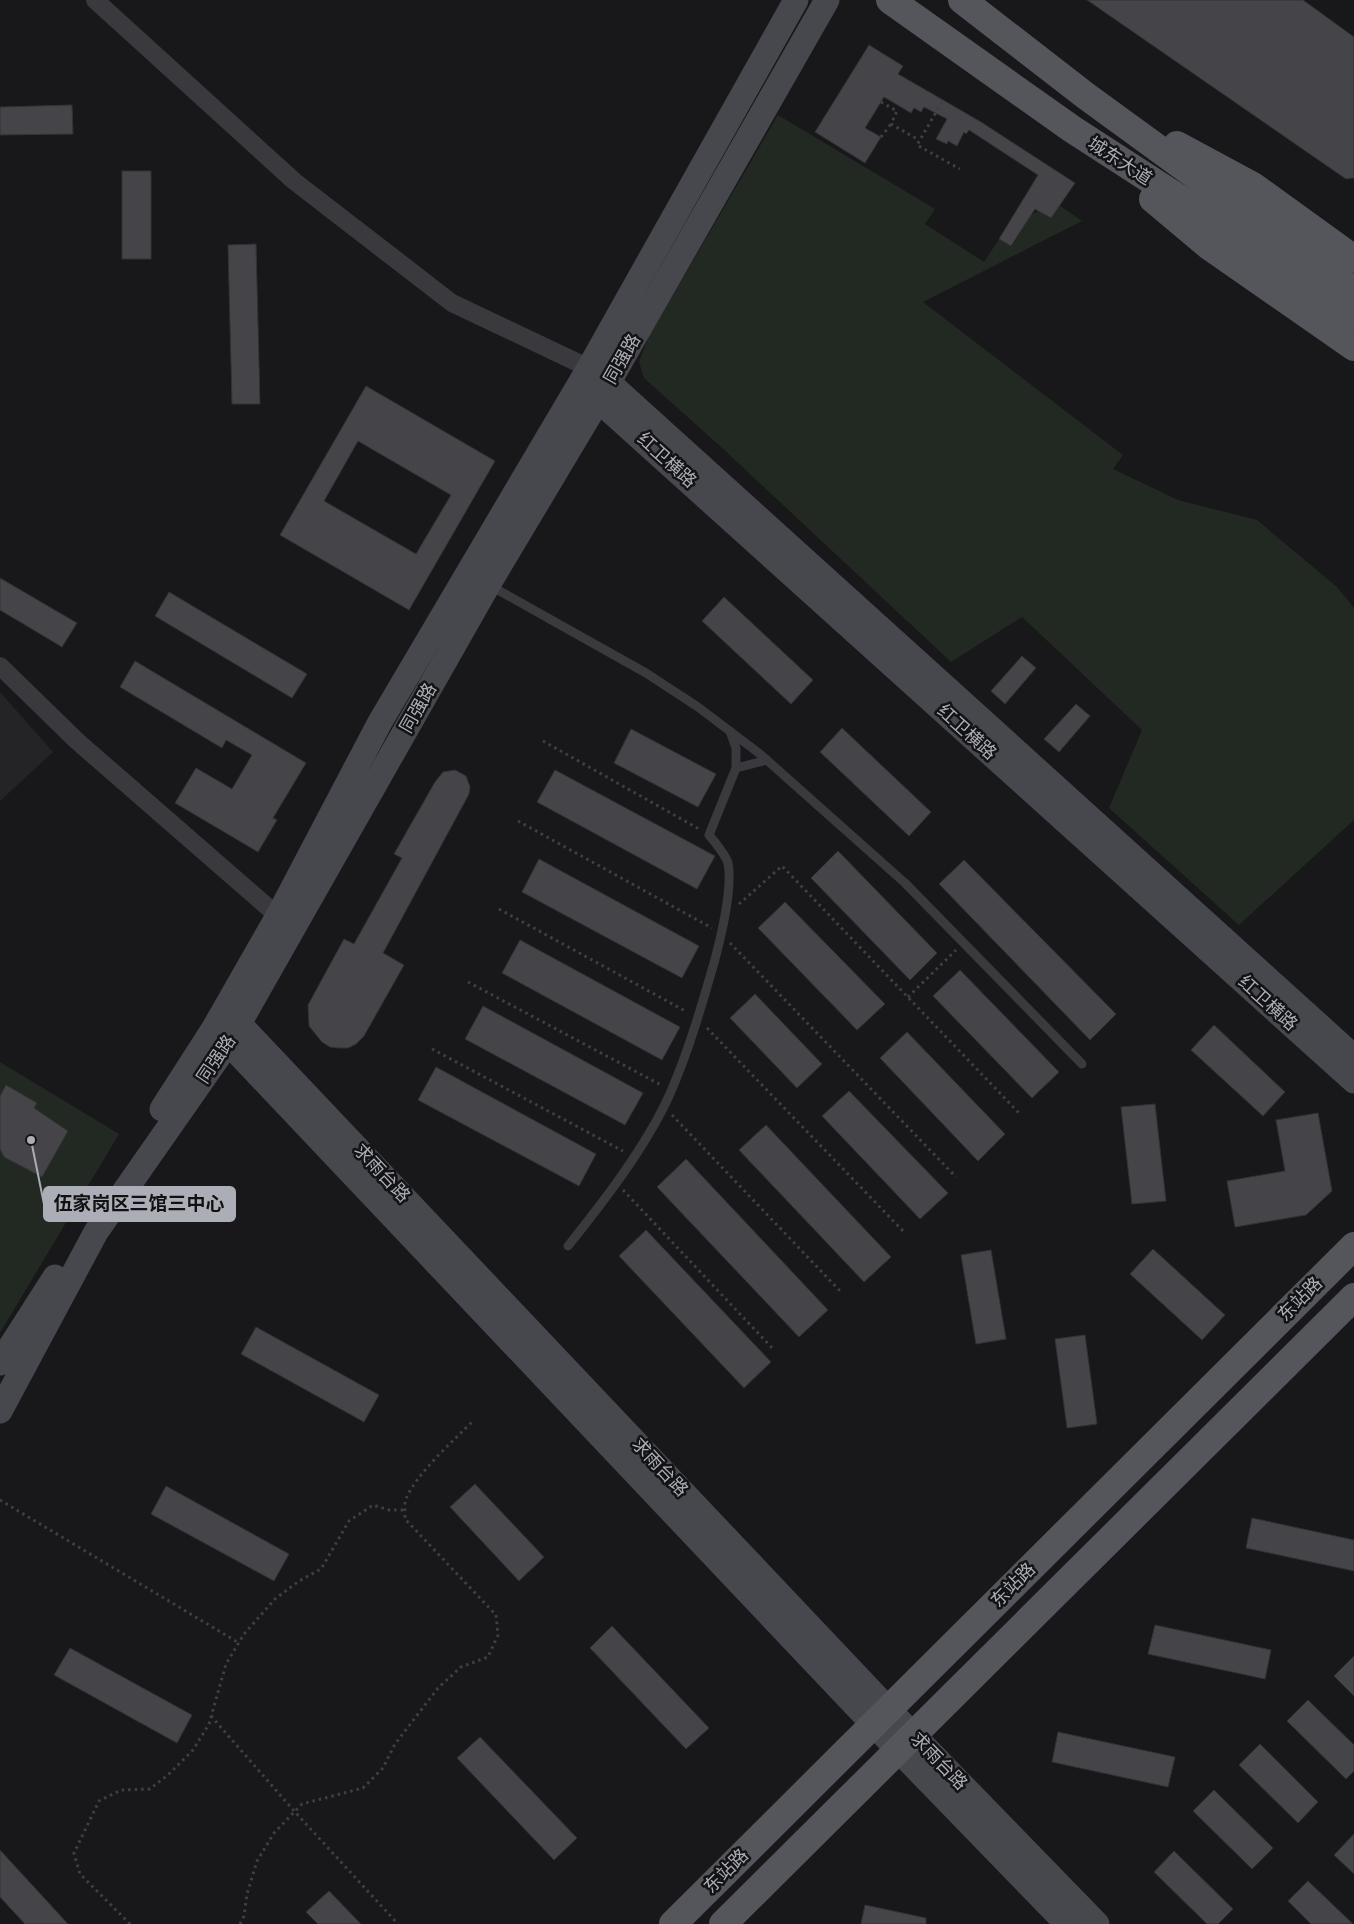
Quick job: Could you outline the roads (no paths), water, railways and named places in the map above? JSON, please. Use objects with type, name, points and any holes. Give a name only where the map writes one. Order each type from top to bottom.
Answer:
[{"type":"main road","name":"城东大道","points":[[890,0],[1072,130],[1225,228],[1354,316]]},
{"type":"main road","name":"城东大道","points":[[962,0],[1086,96],[1354,291]]},
{"type":"main road","points":[[1086,96],[1252,186],[1354,259]]},
{"type":"main road","points":[[1072,130],[1209,246],[1354,347]]},
{"type":"main road","name":"东站路","points":[[672,1924],[1354,1246]]},
{"type":"main road","name":"东站路","points":[[723,1924],[1354,1297]]},
{"type":"street","points":[[95,0],[294,181],[452,303],[594,383]]},
{"type":"street","name":"同强路","points":[[0,1411],[96,1232],[227,1026],[488,585],[796,0]]},
{"type":"street","name":"同强路","points":[[0,1363],[227,1026],[278,916],[380,722],[594,383],[827,0]]},
{"type":"street","name":"红卫横路","points":[[594,383],[1354,1057]]},
{"type":"street","name":"红卫横路","points":[[594,383],[1354,1081]]},
{"type":"street","points":[[0,666],[77,742],[278,916]]},
{"type":"street","name":"求雨台路","points":[[227,1026],[905,1742],[1067,1924]]},
{"type":"street","name":"求雨台路","points":[[905,1742],[1098,1924]]},
{"type":"lane","points":[[488,585],[646,673],[698,707],[767,760],[905,883],[1082,1064]]},
{"type":"lane","points":[[568,1246],[616,1183],[664,1105],[688,1049],[698,1018],[722,934],[728,889],[728,861],[709,834],[736,768],[736,748],[730,731]]},
{"type":"lane","points":[[736,768],[767,760]]},
{"type":"place","name":"伍家岗区三馆三中心","points":[[31,1140]]}]
